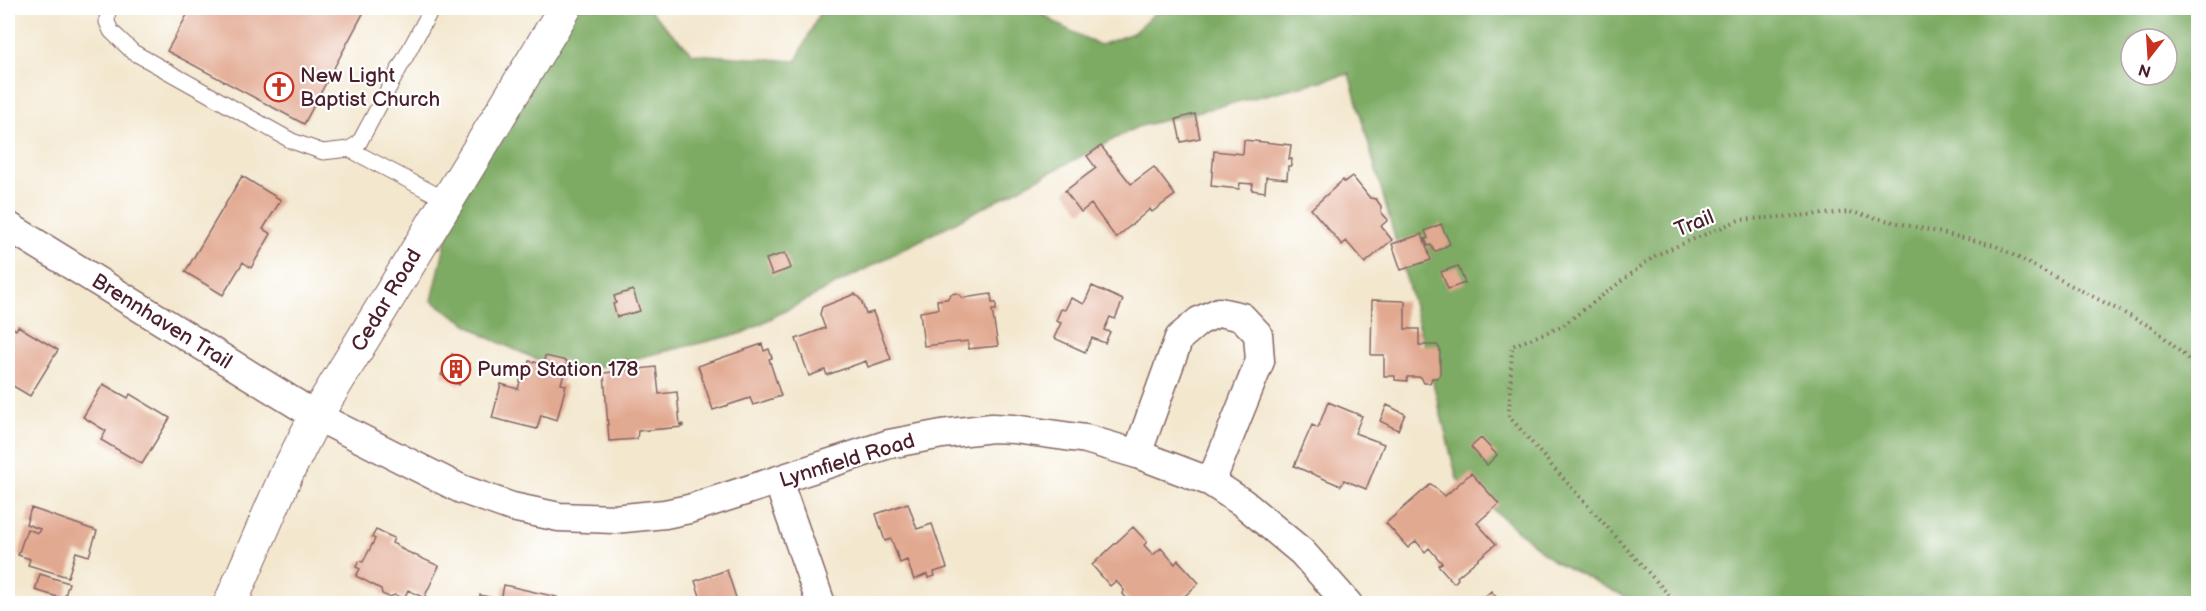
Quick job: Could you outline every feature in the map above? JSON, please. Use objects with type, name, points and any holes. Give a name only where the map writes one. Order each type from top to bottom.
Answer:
[{"type":"street","name":"Cedar Road","points":[[231,603],[286,475],[316,416],[565,8]]},
{"type":"street","name":"Brennhaven Trail","points":[[8,226],[316,416]]},
{"type":"street","points":[[1137,454],[1179,338],[1198,321],[1219,312],[1242,317],[1258,334],[1260,362],[1211,482]]},
{"type":"street","name":"Lynnfield Road","points":[[316,416],[461,489],[512,507],[559,517],[614,519],[689,509],[889,444],[942,434],[992,428],[1086,439],[1137,454],[1211,482],[1244,503],[1302,552],[1348,603]]},
{"type":"street","points":[[778,481],[821,603]]},
{"type":"lane","points":[[108,8],[107,22],[111,31],[133,52],[156,67],[292,141],[323,152],[349,149],[359,143],[432,8]]},
{"type":"lane","points":[[349,149],[446,200]]},
{"type":"path","name":"Trail","points":[[1677,603],[1550,465],[1509,416],[1512,346],[1561,327],[1656,255],[1739,220],[1850,212],[1994,244],[2155,329],[2199,368]]},
{"type":"green space","points":[[570,8],[647,8],[693,54],[796,61],[822,8],[1038,8],[1058,25],[1100,45],[1133,33],[1161,8],[2198,8],[2198,603],[1637,603],[1552,560],[1457,479],[1415,310],[1349,74],[1137,127],[743,333],[569,374],[487,337],[432,301],[466,153]]},
{"type":"building","name":"New Light Baptist Church","points":[[191,8],[366,8],[304,124],[167,51]]},
{"type":"building","points":[[1195,114],[1200,138],[1181,142],[1176,119]]},
{"type":"building","points":[[1244,140],[1291,145],[1289,159],[1292,159],[1291,166],[1288,166],[1287,179],[1266,177],[1265,192],[1252,190],[1253,184],[1240,183],[1239,189],[1211,186],[1214,151],[1243,154]]},
{"type":"building","points":[[1101,146],[1131,184],[1154,167],[1175,195],[1152,212],[1150,209],[1116,238],[1091,204],[1081,212],[1065,191],[1096,168],[1087,156]]},
{"type":"building","points":[[242,176],[281,200],[263,229],[271,234],[251,268],[243,262],[223,295],[185,272]]},
{"type":"building","points":[[1352,176],[1370,198],[1376,199],[1381,206],[1381,212],[1388,220],[1381,226],[1392,240],[1365,263],[1346,241],[1342,245],[1311,209],[1343,180],[1344,182]]},
{"type":"building","points":[[1441,224],[1450,244],[1435,252],[1431,245],[1428,246],[1425,231]]},
{"type":"building","points":[[1422,234],[1431,260],[1401,270],[1392,244]]},
{"type":"building","points":[[785,253],[791,268],[772,275],[766,259]]},
{"type":"building","points":[[1458,266],[1465,283],[1448,289],[1441,272]]},
{"type":"building","points":[[1092,286],[1123,300],[1115,319],[1110,317],[1104,330],[1110,332],[1105,343],[1092,338],[1085,352],[1054,338],[1061,323],[1056,321],[1061,309],[1065,310],[1071,298],[1084,304]]},
{"type":"building","points":[[633,290],[640,311],[617,317],[613,304],[616,303],[614,296]]},
{"type":"building","points":[[957,293],[963,298],[991,294],[992,303],[996,303],[996,310],[992,310],[998,346],[968,349],[968,341],[924,346],[920,312],[938,309],[937,300],[947,299],[951,294]]},
{"type":"building","points":[[855,294],[861,300],[866,314],[873,312],[891,359],[868,367],[866,361],[827,375],[825,370],[809,376],[796,339],[825,328],[820,314],[822,307]]},
{"type":"building","points":[[1372,300],[1405,301],[1405,329],[1419,329],[1419,345],[1437,345],[1440,349],[1440,375],[1437,378],[1432,378],[1430,383],[1424,383],[1421,377],[1407,377],[1407,381],[1395,380],[1395,376],[1384,376],[1384,355],[1371,355]]},
{"type":"building","points":[[8,325],[16,330],[18,326],[58,350],[30,396],[8,383]]},
{"type":"building","points":[[762,344],[764,351],[769,349],[772,358],[769,359],[781,396],[753,405],[750,398],[713,410],[698,366]]},
{"type":"building","name":"Pump Station 178","points":[[452,354],[470,364],[459,385],[441,375]]},
{"type":"building","points":[[545,356],[567,361],[561,384],[566,385],[557,420],[541,415],[537,429],[492,418],[501,384],[518,389],[522,374],[526,375],[529,361],[543,364]]},
{"type":"building","points":[[656,367],[659,394],[677,392],[680,425],[683,424],[683,427],[638,431],[637,439],[609,441],[604,373]]},
{"type":"building","points":[[103,384],[128,398],[130,394],[170,418],[142,464],[101,440],[106,431],[83,417]]},
{"type":"building","points":[[1328,402],[1362,416],[1355,433],[1384,444],[1366,489],[1344,480],[1341,486],[1294,466],[1312,425],[1318,428]]},
{"type":"building","points":[[1387,405],[1405,414],[1398,430],[1380,421]]},
{"type":"building","points":[[1481,438],[1497,455],[1487,465],[1471,447]]},
{"type":"building","points":[[1471,473],[1499,504],[1477,523],[1496,544],[1457,577],[1454,583],[1438,565],[1442,563],[1429,548],[1425,552],[1416,541],[1408,548],[1386,523],[1431,484],[1445,496]]},
{"type":"building","points":[[908,503],[917,529],[932,524],[947,568],[934,572],[935,576],[928,578],[927,574],[914,580],[907,560],[900,563],[891,539],[885,541],[876,514]]},
{"type":"building","points":[[31,508],[97,531],[89,556],[76,552],[68,577],[28,565],[30,559],[18,555],[27,529],[38,533],[40,529],[26,524]]},
{"type":"building","points":[[1133,527],[1147,542],[1144,545],[1153,555],[1161,548],[1175,564],[1178,560],[1199,583],[1176,604],[1131,604],[1116,581],[1110,586],[1092,565]]},
{"type":"building","points":[[376,530],[394,538],[392,543],[401,549],[439,566],[424,598],[408,590],[404,599],[395,595],[389,597],[382,594],[381,589],[356,576],[360,569],[356,567],[359,561],[363,562],[375,539],[372,537]]},
{"type":"building","points":[[727,570],[738,604],[689,604],[701,599],[695,581]]},
{"type":"building","points":[[40,574],[69,583],[64,599],[35,590]]},
{"type":"building","points":[[504,585],[557,597],[556,604],[478,604],[480,595],[501,600]]},
{"type":"building","points":[[1491,591],[1502,604],[1477,604]]},
{"type":"place","name":"New Light Baptist Church","points":[[279,87]]},
{"type":"place","name":"Pump Station 178","points":[[456,369]]}]
